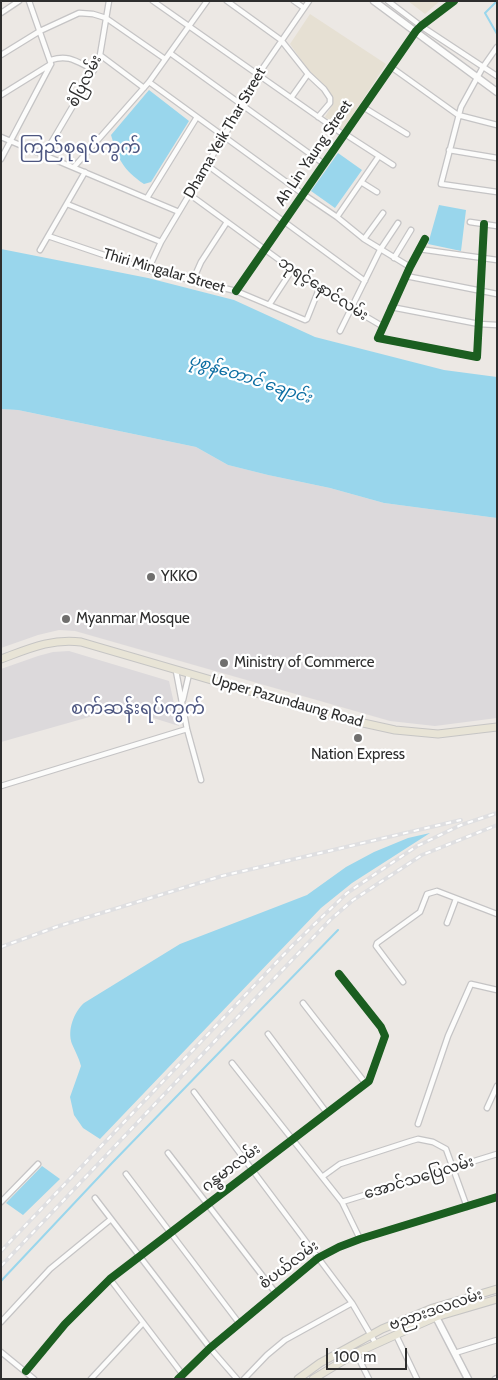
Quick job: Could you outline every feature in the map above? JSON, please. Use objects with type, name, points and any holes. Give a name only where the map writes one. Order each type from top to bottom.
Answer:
[{"type":"main road","points":[[374,1],[418,28],[497,92]]},
{"type":"main road","name":"Upper Pazundaung Road","points":[[1,659],[34,646],[68,640],[81,642],[346,719],[396,730],[438,734],[497,727]]},
{"type":"main road","name":"ဗညားဒလလမ်း","points":[[298,1379],[320,1363],[400,1321],[433,1308],[497,1289]]},
{"type":"main road","name":"ဗညားဒလလမ်း","points":[[313,1379],[322,1376],[356,1353],[396,1335],[436,1318],[497,1299]]},
{"type":"main road","points":[[436,1318],[468,1379]]},
{"type":"street","points":[[1,13],[19,1]]},
{"type":"street","points":[[1,159],[51,62],[29,1]]},
{"type":"street","name":"စံပြလမ်း","points":[[44,156],[94,70],[100,55],[108,1]]},
{"type":"street","points":[[153,1],[344,135],[394,165]]},
{"type":"street","points":[[74,167],[149,82],[207,1]]},
{"type":"street","points":[[227,1],[281,40],[330,98],[330,103],[318,117]]},
{"type":"street","points":[[294,1],[304,8]]},
{"type":"street","name":"Dhama Yeik Thar Street","points":[[148,270],[161,242],[224,137],[258,75],[309,1]]},
{"type":"street","points":[[388,1],[418,28],[497,76]]},
{"type":"street","name":"Ah Lin Yaung Street","points":[[236,291],[418,28],[454,1]]},
{"type":"street","points":[[1,55],[40,31],[80,13],[94,14],[106,18],[165,60]]},
{"type":"street","points":[[497,47],[465,97],[458,115],[441,184],[497,192]]},
{"type":"street","points":[[170,53],[324,164]]},
{"type":"street","points":[[100,55],[144,88]]},
{"type":"street","points":[[1,95],[60,57],[67,57],[94,70]]},
{"type":"street","points":[[391,67],[458,115],[497,125]]},
{"type":"street","points":[[291,98],[308,74]]},
{"type":"street","points":[[149,82],[337,217],[364,239],[410,267]]},
{"type":"street","points":[[363,107],[407,134]]},
{"type":"street","points":[[146,198],[197,117]]},
{"type":"street","points":[[1,137],[179,212]]},
{"type":"street","points":[[450,150],[497,158]]},
{"type":"street","points":[[337,217],[379,156]]},
{"type":"street","points":[[207,165],[365,281]]},
{"type":"street","points":[[40,250],[85,172]]},
{"type":"street","points":[[361,182],[377,192]]},
{"type":"street","name":"ဘုရင့်နောင်လမ်း","points":[[190,194],[319,289],[350,309],[382,326]]},
{"type":"street","points":[[67,204],[161,242]]},
{"type":"street","points":[[364,239],[383,213]]},
{"type":"street","points":[[193,280],[201,262],[227,222]]},
{"type":"street","points":[[340,331],[380,250],[398,222]]},
{"type":"street","points":[[470,222],[497,226]]},
{"type":"street","points":[[425,239],[391,307],[378,338],[477,357],[484,224]]},
{"type":"street","points":[[394,258],[411,230]]},
{"type":"street","name":"Thiri Mingalar Street","points":[[48,236],[148,270],[236,291],[306,320],[319,289]]},
{"type":"street","points":[[419,249],[497,260]]},
{"type":"street","points":[[269,305],[292,270]]},
{"type":"street","points":[[406,276],[497,294]]},
{"type":"street","points":[[391,307],[479,324],[497,325]]},
{"type":"street","points":[[176,670],[187,729],[201,780]]},
{"type":"street","points":[[182,704],[189,674]]},
{"type":"street","points":[[1,786],[187,729]]},
{"type":"street","points":[[403,982],[376,946],[376,943],[420,912],[426,894],[437,892],[497,914]]},
{"type":"street","points":[[447,923],[456,898]]},
{"type":"street","name":"ဂန္ဓမာလမ်း","points":[[26,1371],[65,1324],[110,1279],[366,1084],[371,1078],[385,1036],[381,1027],[339,974]]},
{"type":"street","points":[[418,1124],[448,1036],[471,984],[497,990]]},
{"type":"street","points":[[303,1003],[366,1084]]},
{"type":"street","points":[[268,1034],[327,1113]]},
{"type":"street","points":[[232,1063],[342,1202],[360,1239]]},
{"type":"street","points":[[487,1108],[497,1086]]},
{"type":"street","points":[[194,1092],[352,1303],[376,1344]]},
{"type":"street","points":[[322,1177],[340,1164],[410,1140],[418,1139],[433,1142],[446,1150],[466,1207]]},
{"type":"street","points":[[168,1153],[275,1292]]},
{"type":"street","name":"အောင်သပြေလမ်း","points":[[342,1202],[497,1154]]},
{"type":"street","points":[[1,1202],[38,1164]]},
{"type":"street","points":[[126,1174],[239,1323]]},
{"type":"street","points":[[95,1198],[210,1348],[237,1379]]},
{"type":"street","name":"စံပယ်လမ်း","points":[[178,1379],[210,1348],[275,1292],[318,1258],[339,1246],[497,1198]]},
{"type":"street","points":[[1,1322],[50,1268],[111,1219]]},
{"type":"street","points":[[110,1279],[183,1375]]},
{"type":"street","points":[[244,1379],[267,1355],[285,1340],[352,1303]]},
{"type":"street","points":[[91,1379],[143,1323]]},
{"type":"street","points":[[396,1335],[417,1379]]},
{"type":"street","points":[[455,1353],[497,1340]]},
{"type":"street","points":[[1,1352],[34,1379]]},
{"type":"street","points":[[356,1353],[370,1379]]},
{"type":"shaded area","points":[[408,1],[440,1],[425,14]]},
{"type":"shaded area","points":[[310,14],[386,64],[343,130],[325,117],[333,104],[333,97],[306,67],[290,44]]},
{"type":"shaded area","points":[[1,409],[18,410],[196,447],[228,465],[330,488],[384,503],[497,518],[497,718],[435,726],[390,721],[75,631],[59,630],[1,648]]},
{"type":"shaded area","points":[[69,651],[169,681],[179,726],[121,708],[1,742],[1,669],[53,652]]},
{"type":"water","points":[[149,90],[189,121],[151,182],[144,184],[126,169],[116,151],[111,135]]},
{"type":"water","points":[[338,153],[362,170],[335,208],[311,191]]},
{"type":"water","points":[[439,205],[466,210],[461,251],[428,244]]},
{"type":"water","name":"ပုစွန်တောင် ချောင်း","points":[[1,249],[148,278],[234,300],[315,337],[444,370],[497,377],[497,518],[384,503],[330,488],[228,465],[196,447],[18,410],[1,409]]},
{"type":"water","points":[[430,833],[352,883],[321,908],[100,1139],[83,1128],[74,1115],[70,1097],[81,1066],[72,1044],[70,1033],[74,1016],[84,1003],[180,944],[307,895],[346,867],[374,852],[408,838]]},
{"type":"water","points":[[42,1166],[60,1179],[23,1215],[6,1203]]},
{"type":"waterway","points":[[497,1],[485,13],[497,34]]},
{"type":"waterway","points":[[1,1281],[112,1163],[338,930]]},
{"type":"railway","points":[[1,1251],[293,945],[347,893],[417,846],[461,825],[497,813]]},
{"type":"railway","points":[[1,947],[59,926],[222,876],[461,820]]},
{"type":"railway","points":[[1,1266],[330,920],[353,900],[422,855],[497,825]]},
{"type":"cycle path","points":[[236,291],[416,31],[454,1]]},
{"type":"cycle path","points":[[425,239],[410,267],[378,338],[477,357],[484,224]]},
{"type":"cycle path","points":[[26,1371],[65,1324],[110,1279],[369,1081],[385,1036],[381,1027],[339,974]]},
{"type":"cycle path","points":[[178,1379],[210,1348],[318,1258],[360,1239],[497,1197]]},
{"type":"place","name":"YKKO","points":[[151,577]]},
{"type":"place","name":"Myanmar Mosque","points":[[66,619]]},
{"type":"place","name":"Ministry of Commerce","points":[[224,663]]},
{"type":"place","name":"Nation Express","points":[[358,738]]},
{"type":"district","name":"ကြည်စုရပ်ကွက်","points":[[80,148]]},
{"type":"district","name":"စက်ဆန်းရပ်ကွက်","points":[[138,709]]}]
